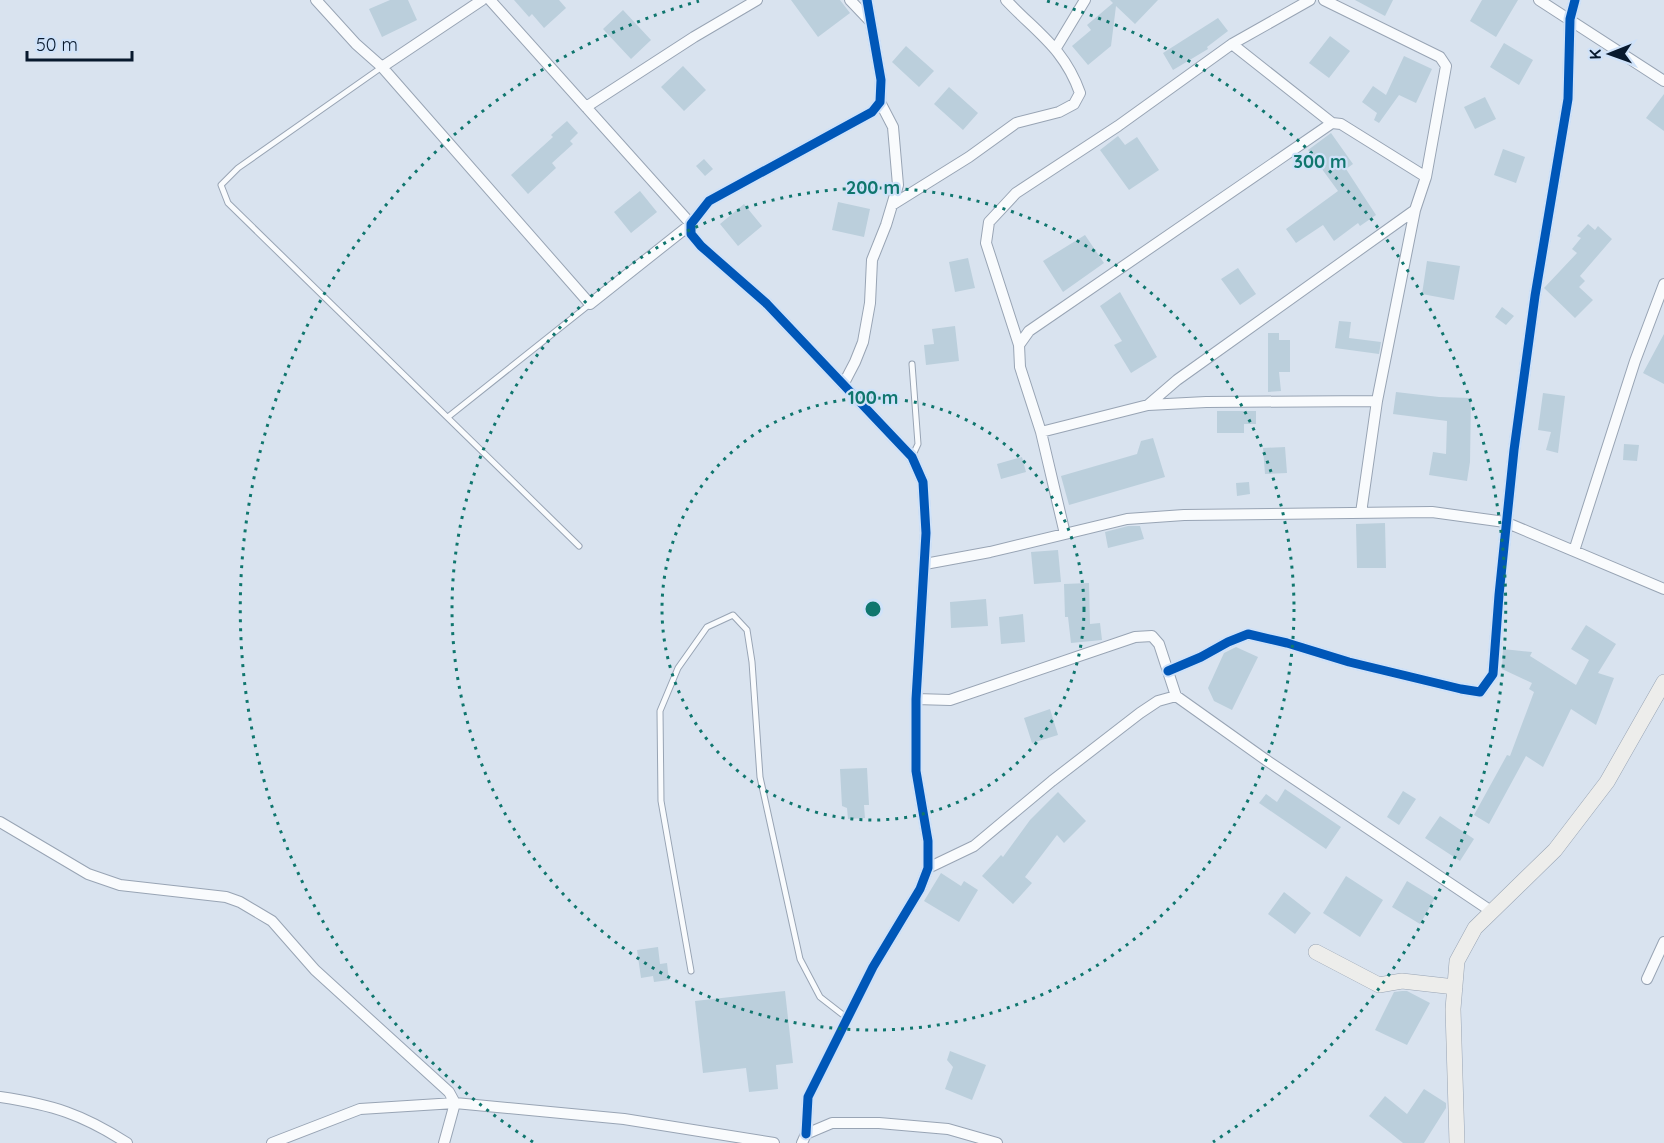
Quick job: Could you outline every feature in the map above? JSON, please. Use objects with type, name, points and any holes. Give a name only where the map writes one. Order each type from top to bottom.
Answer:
[{"type":"street","points":[[316,0],[356,44],[382,67],[590,304],[691,224],[709,201],[872,112],[880,102]]},
{"type":"street","points":[[382,67],[482,0]]},
{"type":"street","points":[[490,0],[691,224],[691,234],[701,246],[767,304],[912,457],[923,482],[926,534],[916,699],[916,771],[928,842],[928,868],[920,889],[873,967],[808,1097],[804,1139]]},
{"type":"street","points":[[586,106],[694,37],[758,0]]},
{"type":"street","points":[[850,0],[871,22]]},
{"type":"street","points":[[843,385],[863,342],[870,303],[872,260],[898,185],[893,127],[880,102],[881,80],[867,0]]},
{"type":"street","points":[[892,204],[969,157],[1016,123],[1059,112],[1074,104],[1080,93],[1074,75],[1056,48],[1006,0]]},
{"type":"street","points":[[1056,48],[1085,0]]},
{"type":"street","points":[[1065,534],[1041,432],[1020,367],[1019,345],[986,243],[989,222],[1016,193],[1118,126],[1232,44],[1310,0]]},
{"type":"street","points":[[1324,0],[1440,57],[1446,66],[1426,177],[1415,210],[1377,401],[1362,513]]},
{"type":"street","points":[[1539,0],[1664,81]]},
{"type":"street","points":[[1168,671],[1248,634],[1349,662],[1461,689],[1480,692],[1494,674],[1505,522],[1534,308],[1568,99],[1570,19],[1575,0]]},
{"type":"street","points":[[1232,44],[1332,123],[1341,124],[1426,177]]},
{"type":"street","points":[[1019,345],[1029,331],[1332,123]]},
{"type":"street","points":[[1148,405],[1177,380],[1415,210]]},
{"type":"street","points":[[1574,551],[1635,361],[1664,284]]},
{"type":"street","points":[[1041,432],[1148,405],[1206,402],[1377,401]]},
{"type":"street","points":[[925,564],[990,552],[1127,519],[1184,515],[1432,512],[1505,522],[1664,589]]},
{"type":"street","points":[[916,699],[950,700],[1135,637],[1152,636],[1159,644],[1176,696],[1266,760],[1491,911]]},
{"type":"street","points":[[1457,1143],[1453,1009],[1457,961],[1475,928],[1555,850],[1607,782],[1664,682]]},
{"type":"street","points":[[928,868],[974,846],[1052,781],[1140,714],[1158,701],[1176,696]]},
{"type":"street","points":[[0,822],[88,874],[120,885],[226,897],[240,902],[273,921],[315,970],[449,1092],[455,1102],[444,1143]]},
{"type":"street","points":[[1647,979],[1664,942]]},
{"type":"street","points":[[1316,952],[1379,985],[1402,981],[1455,987]]},
{"type":"street","points":[[0,1097],[41,1103],[67,1111],[103,1127],[127,1143]]},
{"type":"street","points":[[272,1143],[360,1109],[455,1102],[624,1119],[774,1143]]},
{"type":"street","points":[[804,1139],[832,1123],[879,1123],[948,1130],[997,1143]]},
{"type":"lane","points":[[382,67],[238,168],[221,185],[228,203],[579,546]]},
{"type":"lane","points":[[448,417],[590,304]]},
{"type":"lane","points":[[912,364],[918,444],[912,457]]},
{"type":"lane","points":[[691,971],[662,801],[660,711],[678,668],[706,627],[732,615],[747,630],[752,662],[760,777],[800,959],[820,997],[848,1018]]},
{"type":"building","points":[[390,0],[408,0],[417,20],[382,37],[369,9]]},
{"type":"building","points":[[514,0],[559,0],[566,8],[544,28],[532,14],[529,17]]},
{"type":"building","points":[[791,0],[840,0],[850,13],[818,37]]},
{"type":"building","points":[[1110,0],[1158,0],[1135,24],[1116,6],[1111,46],[1088,65],[1072,46],[1091,30],[1087,25],[1113,3]]},
{"type":"building","points":[[1355,0],[1393,0],[1385,16]]},
{"type":"building","points":[[1482,0],[1518,0],[1496,37],[1470,21]]},
{"type":"building","points":[[623,10],[651,40],[631,59],[603,29]]},
{"type":"building","points":[[1218,18],[1228,31],[1207,47],[1208,49],[1173,70],[1163,53]]},
{"type":"building","points":[[1330,36],[1350,51],[1329,78],[1309,63]]},
{"type":"building","points":[[1504,43],[1533,60],[1519,85],[1490,67]]},
{"type":"building","points":[[906,46],[934,71],[919,87],[892,62]]},
{"type":"building","points":[[1404,56],[1432,69],[1416,103],[1399,95],[1379,123],[1374,120],[1377,113],[1362,102],[1373,86],[1386,95]]},
{"type":"building","points":[[683,66],[706,90],[684,111],[661,87]]},
{"type":"building","points":[[949,87],[978,113],[963,130],[934,104]]},
{"type":"building","points":[[1664,94],[1664,131],[1646,118]]},
{"type":"building","points":[[1485,97],[1496,119],[1475,129],[1464,107]]},
{"type":"building","points":[[567,121],[578,133],[570,141],[573,144],[552,163],[556,168],[528,194],[511,175]]},
{"type":"building","points":[[1331,133],[1353,164],[1346,169],[1376,215],[1360,226],[1358,223],[1334,241],[1323,225],[1296,243],[1286,229],[1338,191],[1308,150]]},
{"type":"building","points":[[1118,136],[1125,145],[1137,137],[1159,170],[1129,190],[1100,150]]},
{"type":"building","points":[[1503,149],[1525,157],[1516,183],[1494,175]]},
{"type":"building","points":[[704,159],[713,169],[705,176],[696,166]]},
{"type":"building","points":[[640,191],[657,212],[631,233],[614,212]]},
{"type":"building","points":[[838,202],[870,209],[864,237],[832,230]]},
{"type":"building","points":[[744,204],[762,226],[738,246],[720,224]]},
{"type":"building","points":[[1588,224],[1595,230],[1598,226],[1612,239],[1580,276],[1585,281],[1579,287],[1593,300],[1575,318],[1544,288],[1577,253],[1572,249],[1581,238],[1577,236]]},
{"type":"building","points":[[1085,235],[1104,263],[1063,292],[1043,261]]},
{"type":"building","points":[[968,258],[975,288],[955,292],[949,262]]},
{"type":"building","points":[[1427,261],[1460,266],[1454,300],[1422,294]]},
{"type":"building","points":[[1238,268],[1256,294],[1240,305],[1221,279]]},
{"type":"building","points":[[1120,292],[1157,357],[1131,373],[1114,345],[1122,341],[1100,306]]},
{"type":"building","points":[[1502,307],[1514,316],[1506,325],[1495,317]]},
{"type":"building","points":[[1339,321],[1351,322],[1349,338],[1381,342],[1379,354],[1335,348]]},
{"type":"building","points":[[955,326],[959,361],[926,365],[924,345],[934,344],[932,329]]},
{"type":"building","points":[[1268,333],[1279,333],[1279,340],[1290,340],[1290,372],[1279,372],[1281,391],[1268,392]]},
{"type":"building","points":[[1664,334],[1664,384],[1643,373]]},
{"type":"building","points":[[1396,392],[1471,398],[1470,462],[1467,481],[1429,475],[1433,452],[1446,454],[1447,421],[1393,414]]},
{"type":"building","points":[[1543,393],[1565,396],[1558,453],[1546,450],[1551,432],[1538,430]]},
{"type":"building","points":[[1217,411],[1256,411],[1256,424],[1244,424],[1244,433],[1217,433]]},
{"type":"building","points":[[1153,438],[1165,477],[1069,505],[1061,476],[1137,454],[1141,441]]},
{"type":"building","points":[[1624,444],[1639,445],[1637,461],[1623,460]]},
{"type":"building","points":[[1285,447],[1287,473],[1265,474],[1263,448]]},
{"type":"building","points":[[1022,457],[1026,472],[1001,479],[997,464]]},
{"type":"building","points":[[1249,482],[1250,494],[1237,496],[1236,483]]},
{"type":"building","points":[[1385,523],[1386,568],[1357,568],[1356,524]]},
{"type":"building","points":[[1128,526],[1140,526],[1144,539],[1108,548],[1105,532]]},
{"type":"building","points":[[1058,550],[1061,582],[1034,584],[1031,552]]},
{"type":"building","points":[[1089,583],[1090,624],[1100,623],[1102,640],[1071,643],[1068,617],[1065,617],[1064,584]]},
{"type":"building","points":[[986,599],[988,626],[951,628],[950,602]]},
{"type":"building","points":[[1023,614],[1025,642],[1001,644],[999,617]]},
{"type":"building","points":[[1586,625],[1616,644],[1598,673],[1614,678],[1596,725],[1571,709],[1543,767],[1526,756],[1489,824],[1474,815],[1507,755],[1510,756],[1534,692],[1529,689],[1532,683],[1502,669],[1503,649],[1532,652],[1530,656],[1576,685],[1589,660],[1571,649]]},
{"type":"building","points":[[1236,647],[1258,657],[1232,710],[1214,701],[1208,688],[1224,653]]},
{"type":"building","points":[[1050,709],[1058,735],[1032,743],[1024,718]]},
{"type":"building","points":[[867,768],[869,805],[864,805],[865,818],[848,819],[847,808],[842,806],[840,769]]},
{"type":"building","points":[[1285,789],[1341,827],[1326,849],[1259,803],[1266,794],[1277,802]]},
{"type":"building","points":[[1403,791],[1416,799],[1399,825],[1387,817]]},
{"type":"building","points":[[1058,792],[1086,821],[1064,843],[1057,835],[1025,877],[1032,883],[1013,904],[982,876],[1001,855],[1003,857],[1030,820]]},
{"type":"building","points":[[1440,816],[1474,839],[1460,861],[1425,838]]},
{"type":"building","points":[[941,873],[961,886],[964,881],[978,890],[959,922],[924,901]]},
{"type":"building","points":[[1346,876],[1383,900],[1360,937],[1323,913]]},
{"type":"building","points":[[1407,881],[1435,898],[1420,924],[1392,907]]},
{"type":"building","points":[[1284,892],[1311,913],[1295,934],[1268,914]]},
{"type":"building","points":[[658,947],[660,964],[667,963],[669,980],[654,982],[653,976],[641,978],[637,950]]},
{"type":"building","points":[[785,991],[793,1063],[776,1065],[778,1089],[749,1092],[746,1068],[703,1073],[695,1001]]},
{"type":"building","points":[[1407,991],[1430,1003],[1407,1045],[1375,1030],[1394,992]]},
{"type":"building","points":[[950,1051],[986,1065],[972,1100],[945,1089],[953,1067],[947,1060]]},
{"type":"building","points":[[1424,1089],[1446,1103],[1446,1108],[1424,1143],[1403,1143],[1369,1116],[1385,1096],[1407,1114]]},
{"type":"cycle path","points":[[806,1134],[808,1097],[873,967],[920,889],[928,868],[928,841],[916,771],[916,699],[926,533],[923,482],[912,457],[767,304],[701,246],[691,234],[691,224],[709,201],[872,112],[880,102],[881,80],[867,0]]},
{"type":"cycle path","points":[[1168,671],[1248,634],[1349,662],[1461,689],[1480,692],[1493,674],[1514,450],[1535,296],[1568,99],[1570,19],[1575,0]]}]
